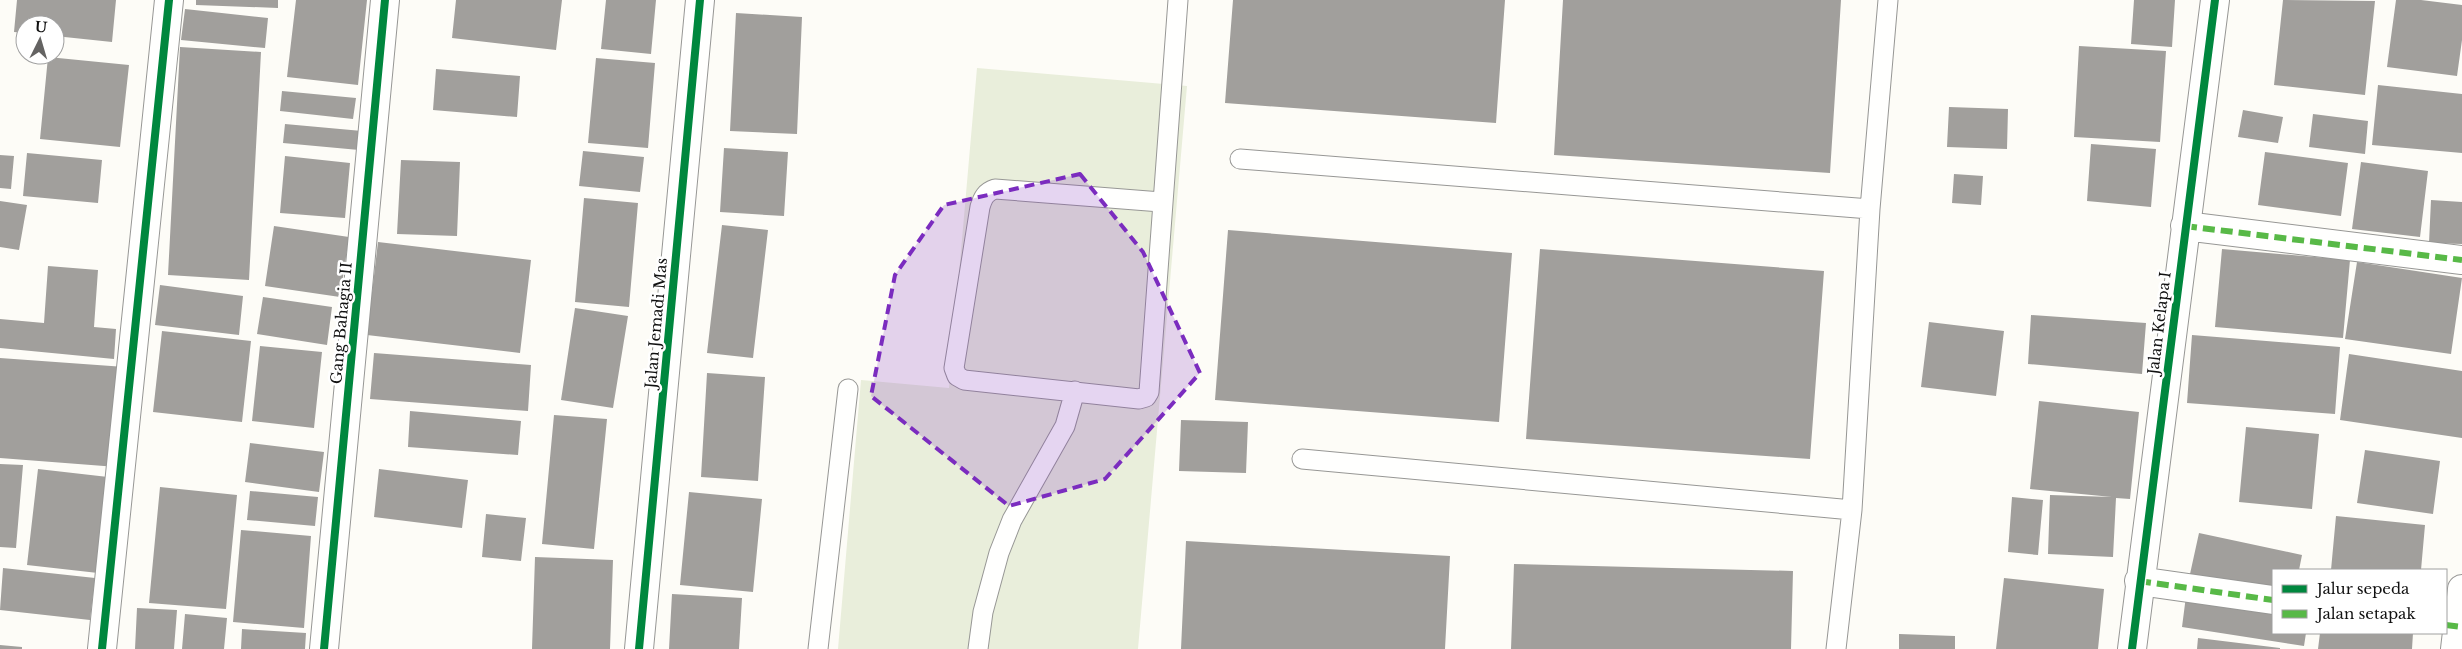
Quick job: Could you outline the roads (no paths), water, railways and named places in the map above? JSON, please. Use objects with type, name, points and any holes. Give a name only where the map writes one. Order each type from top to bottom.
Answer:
[{"type":"street","points":[[102,649],[169,0]]},
{"type":"street","name":"Gang Bahagia II","points":[[324,649],[385,0]]},
{"type":"street","name":"Jalan Jemadi Mas","points":[[639,649],[700,0]]},
{"type":"street","name":"Jalan Kelapa I","points":[[2132,649],[2139,581],[2215,0]]},
{"type":"street","points":[[2185,226],[2462,260]]},
{"type":"street","points":[[2139,581],[2272,600]]},
{"type":"street","points":[[2455,632],[2462,589]]},
{"type":"lane","points":[[1161,202],[996,189],[984,196],[954,371],[964,380],[1139,399],[1146,397],[1149,392],[1161,202],[1178,0]]},
{"type":"lane","points":[[1836,649],[1852,510],[1870,209],[1888,0]]},
{"type":"lane","points":[[1240,159],[1870,209]]},
{"type":"lane","points":[[818,649],[848,388]]},
{"type":"lane","points":[[978,649],[983,612],[999,553],[1012,520],[1061,434],[1075,391]]},
{"type":"lane","points":[[1302,459],[1852,510]]}]
